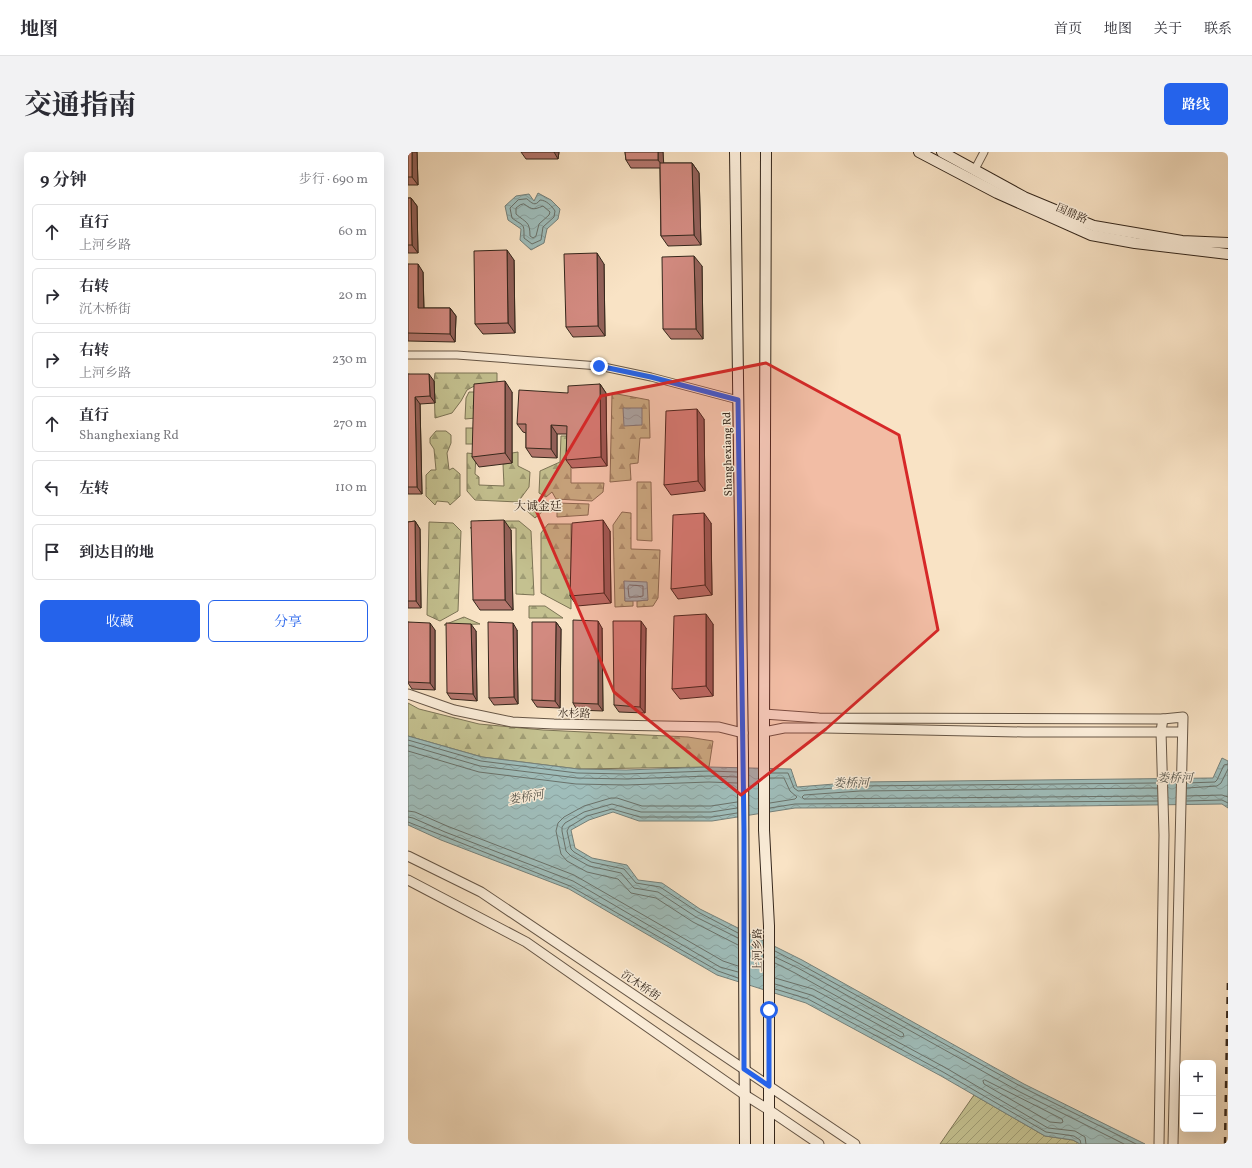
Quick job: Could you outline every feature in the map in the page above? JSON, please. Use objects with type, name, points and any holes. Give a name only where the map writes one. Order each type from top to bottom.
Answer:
[{"type":"main road","name":"Shanghexiang Rd","points":[[735,152],[743,756]]},
{"type":"main road","points":[[764,732],[766,152]]},
{"type":"main road","name":"国鼎路","points":[[919,152],[997,193],[1091,235],[1135,243],[1228,254]]},
{"type":"main road","name":"国鼎路","points":[[942,152],[974,171],[1024,197],[1094,226],[1182,241],[1228,243]]},
{"type":"main road","name":"上河乡路","points":[[764,732],[764,830],[769,926],[769,1144]]},
{"type":"main road","name":"上河乡路","points":[[743,756],[745,1144]]},
{"type":"street","points":[[974,171],[984,152]]},
{"type":"street","points":[[408,355],[457,355],[599,366],[651,377],[738,400]]},
{"type":"street","name":"水杉路","points":[[408,694],[454,710],[512,722],[719,727],[743,733]]},
{"type":"street","points":[[764,714],[781,714],[819,718],[1163,719],[1183,717],[1173,1144]]},
{"type":"street","points":[[1159,1144],[1164,835],[1161,731],[1163,719]]},
{"type":"street","points":[[764,732],[784,728],[825,728],[1024,732],[1182,732]]},
{"type":"street","name":"沉木桥街","points":[[408,856],[481,892],[855,1144]]},
{"type":"street","points":[[408,880],[526,942],[745,1095],[819,1144]]},
{"type":"highlighted area","points":[[766,363],[899,435],[938,630],[826,729],[741,795],[614,692],[535,508],[601,396]]},
{"type":"green space","points":[[435,373],[497,373],[497,384],[476,385],[467,390],[452,413],[435,418]]},
{"type":"green space","points":[[469,392],[476,392],[476,418],[465,419],[466,398]]},
{"type":"green space","points":[[612,393],[649,400],[650,438],[640,438],[638,463],[630,464],[631,480],[610,482]]},
{"type":"green space","points":[[466,428],[475,428],[475,444],[466,444]]},
{"type":"green space","points":[[436,431],[446,431],[451,435],[451,443],[447,453],[449,470],[453,468],[460,474],[460,496],[450,505],[448,502],[437,501],[435,505],[426,496],[426,475],[431,470],[436,470],[434,449],[430,443],[430,438]]},
{"type":"green space","points":[[561,436],[571,436],[571,483],[604,483],[603,492],[592,501],[556,499],[552,492],[546,497],[539,493],[540,471],[560,462]]},
{"type":"green space","points":[[518,452],[518,466],[530,472],[529,487],[518,502],[475,500],[467,491],[467,453],[476,454],[475,474],[479,477],[479,485],[504,486],[503,464],[512,463],[512,453]]},
{"type":"green space","points":[[637,482],[651,482],[652,541],[637,540]]},
{"type":"green space","points":[[535,503],[543,511],[535,518],[527,511]]},
{"type":"green space","points":[[557,503],[589,504],[588,515],[557,517]]},
{"type":"green space","points":[[622,512],[631,513],[631,549],[660,550],[658,598],[653,606],[637,607],[637,601],[648,600],[624,581],[625,601],[633,601],[633,606],[615,607],[613,525]]},
{"type":"green space","points":[[478,521],[519,521],[531,531],[534,595],[516,594],[516,528],[470,528]]},
{"type":"green space","points":[[429,522],[453,523],[461,531],[458,611],[440,621],[427,615]]},
{"type":"green space","points":[[548,524],[571,524],[571,609],[541,593],[541,533]]},
{"type":"green space","points":[[529,606],[545,606],[563,618],[529,618]]},
{"type":"green space","points":[[464,617],[480,624],[444,625]]},
{"type":"green space","points":[[408,703],[419,709],[479,724],[543,730],[688,737],[713,741],[709,767],[578,769],[482,757],[408,736]]},
{"type":"green space","points":[[974,1095],[1045,1136],[1073,1140],[1080,1144],[940,1144]]},
{"type":"water","points":[[538,193],[551,200],[560,209],[558,219],[547,229],[544,243],[531,250],[520,240],[521,229],[508,220],[505,206],[516,196],[529,194],[534,201]]},
{"type":"water","points":[[623,408],[642,408],[642,425],[624,426]]},
{"type":"water","points":[[624,581],[647,582],[648,600],[625,601]]},
{"type":"water","name":"娄桥河","points":[[408,736],[482,757],[578,769],[626,770],[709,767],[791,769],[797,787],[859,782],[1213,778],[1222,758],[1228,761],[1228,808],[1222,804],[795,808],[712,821],[639,821],[613,812],[589,820],[571,830],[575,848],[592,858],[627,865],[638,880],[662,883],[700,909],[802,960],[1024,1084],[1145,1144],[1080,1144],[1073,1140],[1045,1136],[941,1076],[806,1003],[717,975],[569,889],[441,840],[408,825]]},
{"type":"building","points":[[408,152],[412,152],[412,177],[408,177]]},
{"type":"building","points":[[625,152],[658,152],[658,160],[626,160]]},
{"type":"building","points":[[660,163],[692,163],[694,235],[661,236]]},
{"type":"building","points":[[408,198],[411,198],[412,245],[408,245]]},
{"type":"building","points":[[507,250],[508,323],[475,324],[474,251]]},
{"type":"building","points":[[597,253],[598,326],[566,327],[564,254]]},
{"type":"building","points":[[694,256],[696,329],[663,329],[662,257]]},
{"type":"building","points":[[408,264],[418,264],[418,308],[450,308],[450,334],[408,333]]},
{"type":"building","points":[[408,374],[429,374],[430,396],[415,397],[417,487],[408,487]]},
{"type":"building","points":[[505,381],[505,453],[472,457],[474,384]]},
{"type":"building","points":[[600,384],[601,457],[566,460],[567,426],[551,425],[551,449],[526,448],[526,424],[517,424],[519,390],[568,393],[568,386]]},
{"type":"building","points":[[697,409],[698,481],[664,485],[666,411]]},
{"type":"building","points":[[704,513],[705,585],[671,589],[673,515]]},
{"type":"building","points":[[504,520],[505,600],[473,600],[471,521]]},
{"type":"building","points":[[603,520],[604,593],[570,596],[572,523]]},
{"type":"building","points":[[415,521],[416,601],[408,601],[408,522]]},
{"type":"building","points":[[706,614],[706,686],[672,689],[674,616]]},
{"type":"building","points":[[573,620],[598,621],[598,704],[573,703]]},
{"type":"building","points":[[613,621],[641,621],[640,707],[614,705]]},
{"type":"building","points":[[408,622],[430,623],[430,683],[408,682]]},
{"type":"building","points":[[488,622],[513,623],[514,697],[489,698]]},
{"type":"building","points":[[532,622],[556,622],[555,701],[532,700]]},
{"type":"building","points":[[446,623],[471,624],[473,694],[447,693]]},
{"type":"railway","points":[[1225,1144],[1228,977]]},
{"type":"district","name":"大诚金廷","points":[[538,506]]},
{"type":"route","points":[[599,366],[651,377],[738,400],[744,831],[744,1069],[769,1086],[769,1010]]}]
